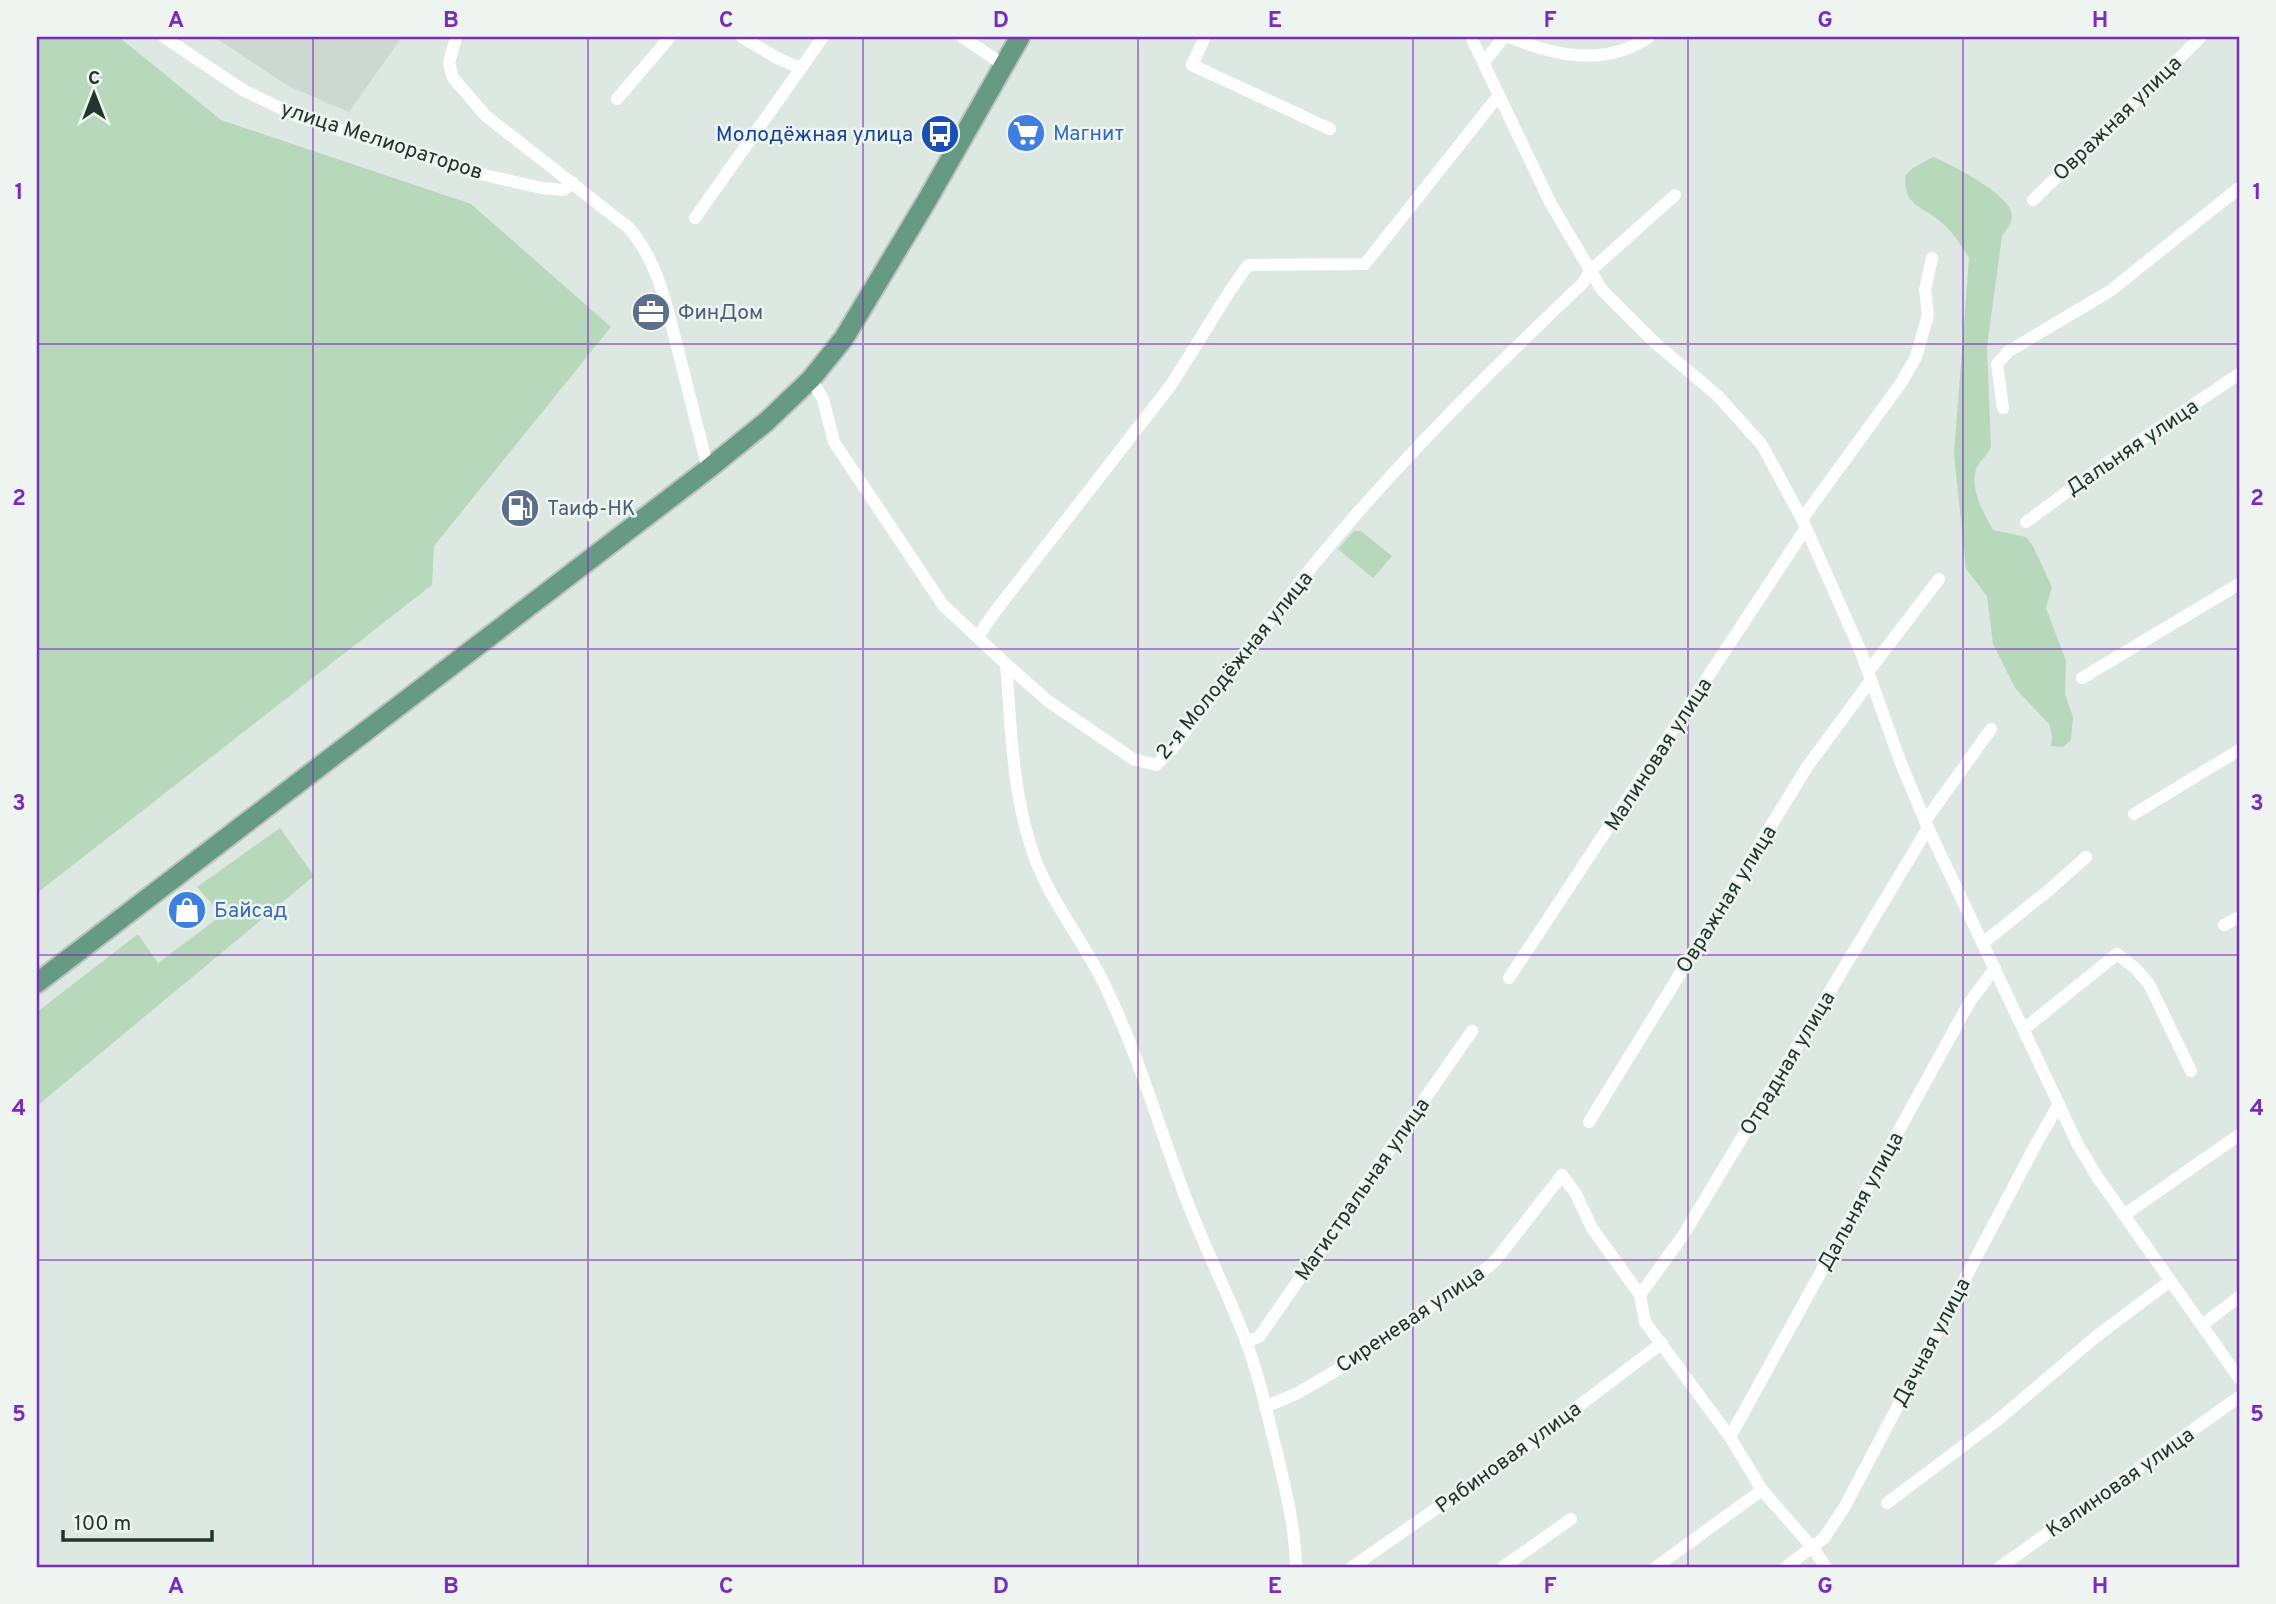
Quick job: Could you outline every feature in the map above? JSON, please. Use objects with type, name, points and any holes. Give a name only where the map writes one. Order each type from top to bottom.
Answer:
[{"type":"main road","points":[[37,983],[708,469],[766,422],[811,379],[844,338],[867,303],[1020,37]]},
{"type":"street","name":"улица Мелиораторов","points":[[164,37],[243,90],[299,117],[480,174],[542,188],[563,190],[573,183]]},
{"type":"street","points":[[456,37],[449,63],[453,78],[486,116],[629,228],[642,242],[664,296],[708,469]]},
{"type":"street","points":[[617,99],[670,37]]},
{"type":"street","points":[[742,37],[800,68]]},
{"type":"street","points":[[695,218],[823,37]]},
{"type":"street","points":[[962,37],[1004,65]]},
{"type":"street","points":[[1205,37],[1192,65],[1329,129]]},
{"type":"street","points":[[1471,37],[1551,204],[1602,290],[1617,308],[1718,396],[1762,445],[1805,524],[1869,676],[1927,825],[2085,1156],[2239,1376]]},
{"type":"street","points":[[1483,62],[1507,37],[1545,51],[1575,56],[1626,50],[1649,37]]},
{"type":"street","name":"Овражная улица","points":[[2034,200],[2201,37]]},
{"type":"street","points":[[978,636],[1171,386],[1248,265],[1365,264],[1499,95]]},
{"type":"street","points":[[2003,408],[1997,364],[2009,351],[2110,291],[2239,188]]},
{"type":"street","name":"2-я Молодёжная улица","points":[[811,379],[823,399],[834,442],[943,605],[1048,701],[1133,759],[1156,765],[1172,749],[1313,565],[1404,461],[1500,361],[1583,283],[1590,271],[1675,195]]},
{"type":"street","name":"Малиновая улица","points":[[1509,978],[1805,524],[1901,383],[1916,357],[1928,315],[1925,290],[1932,258]]},
{"type":"street","name":"Дальняя улица","points":[[2026,522],[2098,469],[2239,374]]},
{"type":"street","name":"Овражная улица","points":[[1589,1122],[1807,768],[1869,676],[1940,579]]},
{"type":"street","points":[[2082,678],[2239,584]]},
{"type":"street","points":[[1006,664],[1014,768],[1032,850],[1042,876],[1095,964],[1110,995],[1139,1066],[1191,1210],[1247,1342],[1289,1505],[1295,1536],[1296,1567]]},
{"type":"street","name":"Отрадная улица","points":[[1640,1295],[1684,1234],[1927,825],[1991,729]]},
{"type":"street","points":[[2134,814],[2239,750]]},
{"type":"street","points":[[1983,943],[2086,857]]},
{"type":"street","points":[[2224,925],[2239,917]]},
{"type":"street","points":[[2024,1029],[2117,954],[2149,984],[2191,1071]]},
{"type":"street","name":"Дальняя улица","points":[[1730,1437],[1969,1003],[1995,968]]},
{"type":"street","name":"Магистральная улица","points":[[1247,1342],[1259,1337],[1472,1031]]},
{"type":"street","name":"Дачная улица","points":[[1786,1567],[1824,1538],[1844,1508],[2029,1155],[2059,1104]]},
{"type":"street","points":[[2124,1215],[2239,1135]]},
{"type":"street","name":"Сиреневая улица","points":[[1265,1407],[1298,1394],[1481,1273],[1495,1261],[1562,1175],[1576,1194],[1592,1228],[1640,1295]]},
{"type":"street","points":[[1887,1503],[1999,1419],[2098,1335],[2170,1281]]},
{"type":"street","points":[[1640,1295],[1645,1322],[1730,1437],[1762,1490],[1826,1567]]},
{"type":"street","points":[[2202,1325],[2239,1297]]},
{"type":"street","name":"Рябиновая улица","points":[[1352,1567],[1516,1454],[1662,1343]]},
{"type":"street","name":"Калиновая улица","points":[[2000,1567],[2239,1397]]},
{"type":"street","points":[[1656,1567],[1762,1490]]},
{"type":"street","points":[[1503,1567],[1571,1520]]},
{"type":"shaded area","points":[[214,37],[402,37],[349,112],[288,86]]},
{"type":"green space","points":[[37,37],[119,37],[221,120],[471,204],[611,327],[434,546],[432,585],[37,893]]},
{"type":"green space","points":[[1933,157],[1966,173],[1992,190],[2010,208],[2012,216],[2002,236],[1987,347],[1991,447],[1978,465],[1974,481],[1978,499],[1993,530],[2026,537],[2052,587],[2046,608],[2066,661],[2065,694],[2073,717],[2071,740],[2063,747],[2051,746],[2049,724],[2015,688],[1993,644],[1987,596],[1966,569],[1954,454],[1969,258],[1945,226],[1911,200],[1905,186],[1905,176],[1913,168]]},
{"type":"green space","points":[[1354,531],[1361,531],[1392,556],[1373,578],[1338,549]]},
{"type":"green space","points":[[280,828],[314,876],[37,1106],[37,1012],[138,934],[158,963],[222,915],[197,887]]},
{"type":"place","name":"Магнит","points":[[1026,133]]},
{"type":"place","name":"Молодёжная улица","points":[[940,134]]},
{"type":"place","name":"ФинДом","points":[[651,312]]},
{"type":"place","name":"Таиф-НК","points":[[520,508]]},
{"type":"place","name":"Байсад","points":[[187,910]]}]
